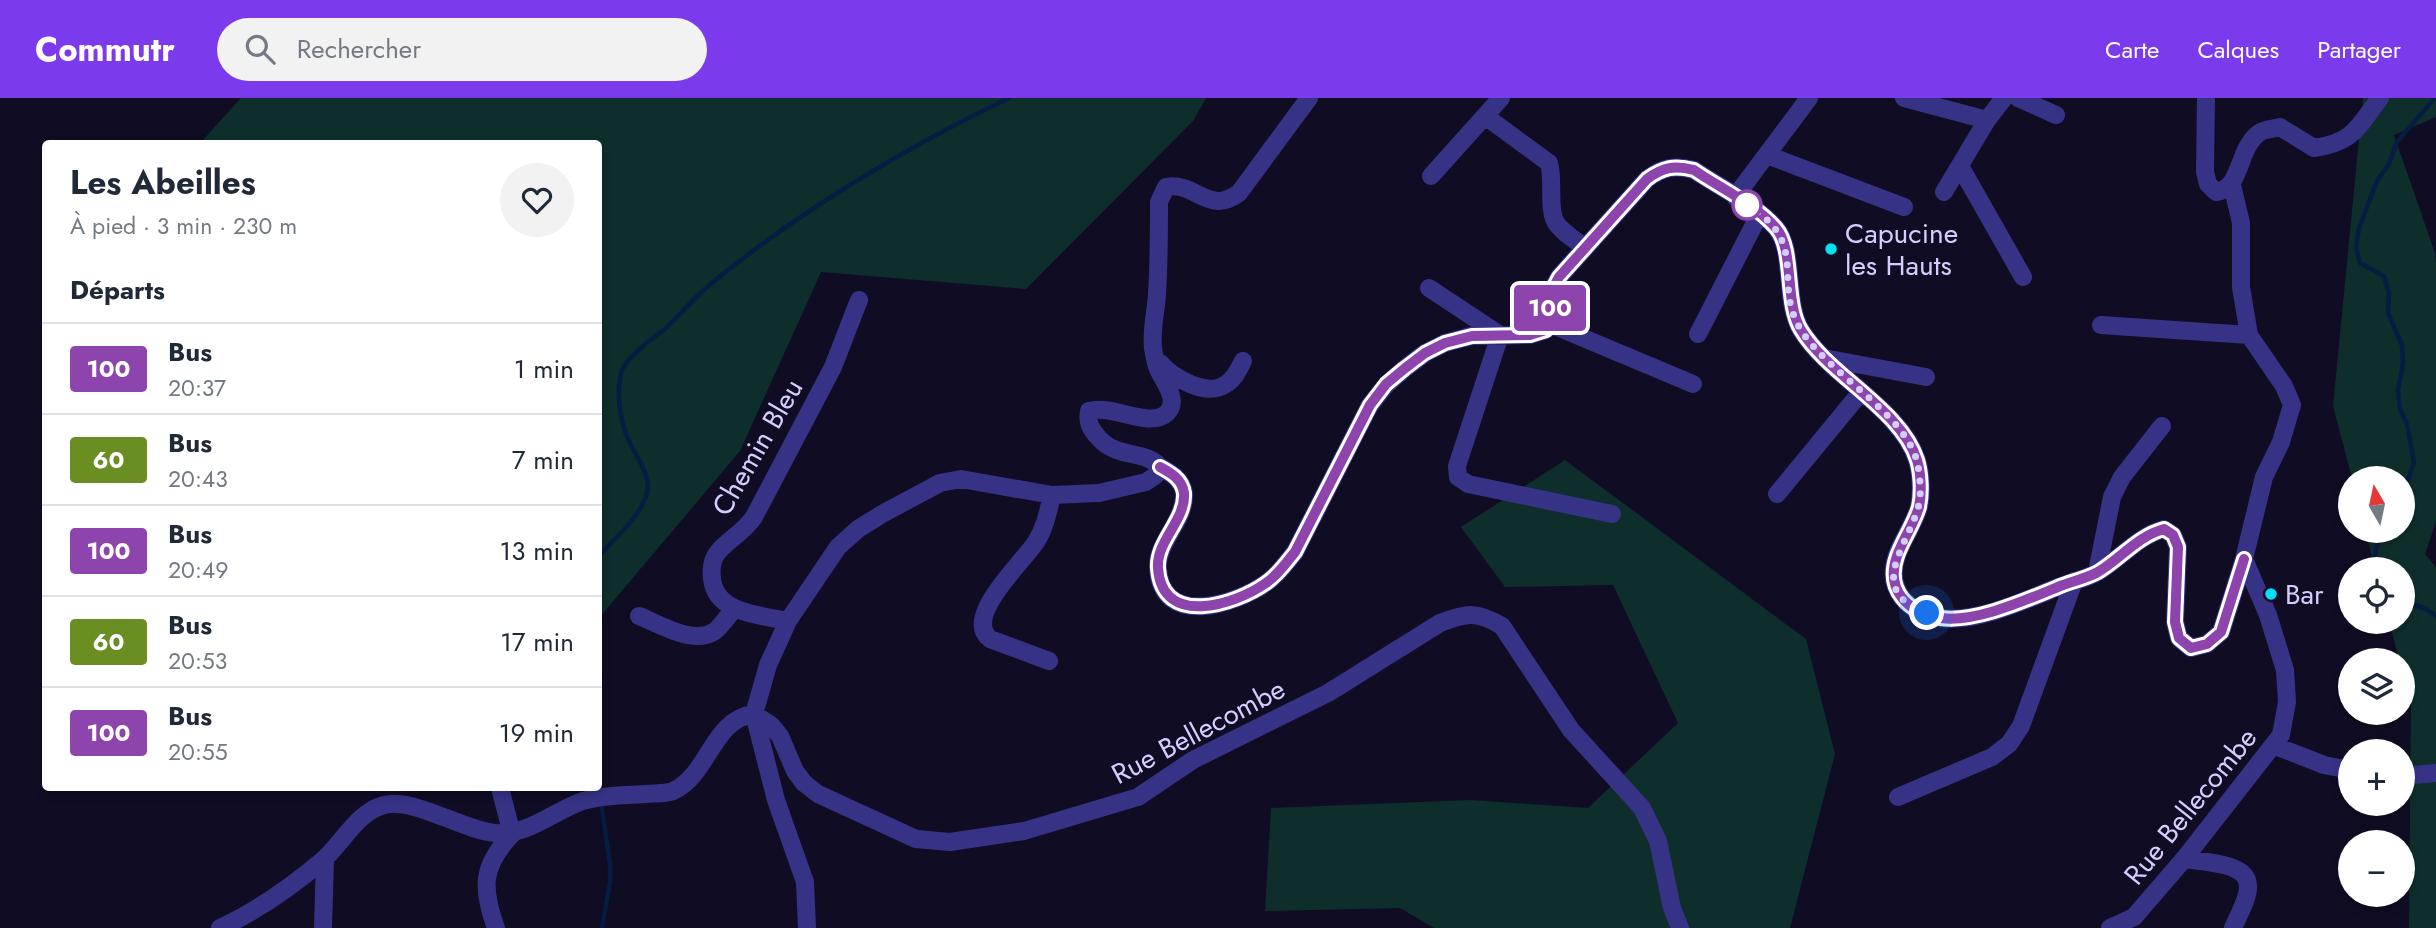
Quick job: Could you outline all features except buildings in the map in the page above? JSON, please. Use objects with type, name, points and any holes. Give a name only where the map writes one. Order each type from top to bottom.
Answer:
[{"type":"street","points":[[1309,98],[1239,193],[1229,200],[1213,201],[1174,185],[1166,187],[1161,194],[1160,260],[1152,337],[1153,354],[1158,370],[1169,388],[1171,405],[1168,412],[1157,418],[1097,409],[1089,411],[1091,428],[1100,440],[1114,450],[1155,461],[1160,467],[1174,474],[1184,489],[1184,505],[1159,556],[1158,569],[1161,582],[1169,595],[1180,604],[1208,607],[1238,598],[1266,583],[1282,569],[1295,552],[1370,405],[1386,384],[1425,353],[1445,343],[1472,336],[1539,334],[1546,330],[1550,324],[1552,290],[1559,277],[1647,179],[1669,167],[1682,167],[1694,170],[1760,213],[1778,229],[1783,240],[1794,314],[1801,330],[1824,358],[1898,426],[1917,460],[1919,506],[1896,557],[1894,572],[1895,587],[1901,600],[1913,608],[1941,618],[1972,616],[2003,609],[2097,572],[2152,532],[2164,529],[2173,535],[2178,547],[2175,622],[2179,638],[2191,648],[2207,644],[2221,632],[2244,559],[2264,477],[2281,442],[2292,405],[2284,386],[2249,335],[2241,287],[2241,223],[2232,184]]},
{"type":"street","points":[[1431,176],[1501,98]]},
{"type":"street","points":[[1735,197],[1809,98]]},
{"type":"street","points":[[1904,98],[1987,120]]},
{"type":"street","points":[[1944,192],[1987,120],[2004,98]]},
{"type":"street","points":[[2018,98],[2056,115]]},
{"type":"street","points":[[2206,98],[2205,172],[2208,184],[2216,192],[2225,191],[2232,184],[2244,151],[2260,132],[2280,127],[2314,149],[2332,146],[2350,138],[2380,98]]},
{"type":"street","points":[[1485,116],[1549,163],[1553,176],[1552,210],[1555,221],[1585,248]]},
{"type":"street","points":[[1767,155],[1904,207]]},
{"type":"street","points":[[1960,166],[2023,277]]},
{"type":"street","points":[[1698,334],[1760,213]]},
{"type":"street","points":[[1429,288],[1500,335]]},
{"type":"street","name":"Chemin Bleu","points":[[734,609],[724,603],[713,584],[713,562],[718,552],[741,534],[754,517],[833,368],[859,300]]},
{"type":"street","points":[[1550,324],[1693,384]]},
{"type":"street","points":[[2101,325],[2249,335]]},
{"type":"street","points":[[1500,335],[1457,466],[1458,477],[1468,484],[1612,514]]},
{"type":"street","points":[[1153,354],[1170,372],[1196,386],[1211,388],[1228,383],[1243,361]]},
{"type":"street","points":[[1824,358],[1926,377]]},
{"type":"street","points":[[1777,494],[1861,392]]},
{"type":"street","points":[[2097,572],[2112,497],[2122,477],[2162,426]]},
{"type":"street","points":[[807,928],[805,882],[776,800],[754,714],[768,665],[788,621],[838,547],[882,514],[940,483],[961,479],[1052,495],[1099,493],[1146,482],[1156,475],[1160,467]]},
{"type":"street","points":[[1049,661],[990,639],[983,626],[993,595],[1037,541],[1045,524],[1052,495]]},
{"type":"street","name":"Rue Bellecombe","points":[[2110,928],[2134,917],[2184,859],[2281,735],[2287,702],[2285,670],[2268,615],[2244,559]]},
{"type":"street","points":[[1898,796],[1992,757],[2009,744],[2021,726],[2074,581]]},
{"type":"street","points":[[639,616],[700,637],[715,631],[734,609],[788,621]]},
{"type":"street","name":"Rue Bellecombe","points":[[754,714],[771,725],[780,736],[800,777],[818,794],[916,839],[950,842],[1024,831],[1138,797],[1193,760],[1328,693],[1440,623],[1460,616],[1485,616],[1502,626],[1571,730],[1642,808],[1658,841],[1672,908],[1680,928]]},
{"type":"street","points":[[496,928],[488,907],[485,887],[488,869],[498,849],[512,834],[586,800],[670,793],[686,783],[698,770],[724,730],[737,718],[754,714]]},
{"type":"street","points":[[2273,745],[2338,768]]},
{"type":"street","points":[[2415,775],[2436,773]]},
{"type":"street","points":[[501,791],[512,834]]},
{"type":"street","points":[[220,928],[242,918],[273,898],[324,859],[365,815],[380,806],[405,804],[469,828],[512,834]]},
{"type":"street","points":[[323,928],[324,859]]},
{"type":"street","points":[[2184,859],[2234,867],[2245,875],[2248,887],[2233,928]]},
{"type":"green space","points":[[241,98],[1206,98],[1193,121],[1026,289],[821,272],[740,451],[602,614],[602,140],[203,140]]},
{"type":"green space","points":[[2363,98],[2436,98],[2436,117],[2394,135],[2435,253],[2436,263],[2436,522],[2425,554],[2436,567],[2436,928],[2409,928],[2409,907],[2415,907],[2415,830],[2410,830],[2410,816],[2415,816],[2415,739],[2411,739],[2411,725],[2415,725],[2415,648],[2396,648],[2392,634],[2415,634],[2415,557],[2372,557],[2368,543],[2415,543],[2415,466],[2349,466],[2333,406]]},
{"type":"green space","points":[[1565,460],[1806,639],[1835,754],[1790,928],[1434,928],[1400,908],[1265,911],[1271,808],[1470,800],[1588,808],[1678,723],[1613,585],[1505,587],[1461,527]]},
{"type":"waterway","points":[[602,553],[636,515],[648,490],[645,473],[628,439],[620,409],[621,373],[628,361],[707,287],[814,208],[891,160],[1009,98]]},
{"type":"waterway","points":[[2413,466],[2407,424],[2400,409],[2398,390],[2403,364],[2402,345],[2388,313],[2389,293],[2384,276],[2360,263],[2356,247],[2359,228],[2377,181],[2389,164],[2397,142],[2435,98]]},
{"type":"waterway","points":[[2375,557],[2378,543]]},
{"type":"waterway","points":[[2415,605],[2436,616]]},
{"type":"waterway","points":[[601,802],[610,864],[610,882],[602,928]]},
{"type":"bus line","name":"100","points":[[1160,467],[1174,474],[1184,489],[1184,505],[1159,556],[1161,582],[1169,595],[1180,604],[1208,607],[1238,598],[1266,583],[1282,569],[1295,552],[1370,405],[1386,384],[1425,353],[1445,343],[1472,336],[1530,335],[1546,330],[1550,324],[1552,290],[1559,277],[1647,179],[1669,167],[1682,167],[1694,170],[1760,213],[1778,229],[1786,253],[1794,314],[1801,330],[1824,358],[1898,426],[1909,442],[1917,460],[1919,506],[1896,557],[1895,587],[1901,600],[1913,608],[1941,618],[1972,616],[2003,609],[2097,572],[2152,532],[2164,529],[2173,535],[2178,547],[2175,622],[2179,638],[2191,648],[2207,644],[2221,632],[2244,559]]},
{"type":"place","name":"Capucine les Hauts","points":[[1831,249]]},
{"type":"place","name":"Bar","points":[[2271,594]]},
{"type":"route","points":[[1747,205],[1778,229],[1783,240],[1794,314],[1801,330],[1824,358],[1898,426],[1917,460],[1919,506],[1896,557],[1894,572],[1895,587],[1901,600],[1927,613]]}]
